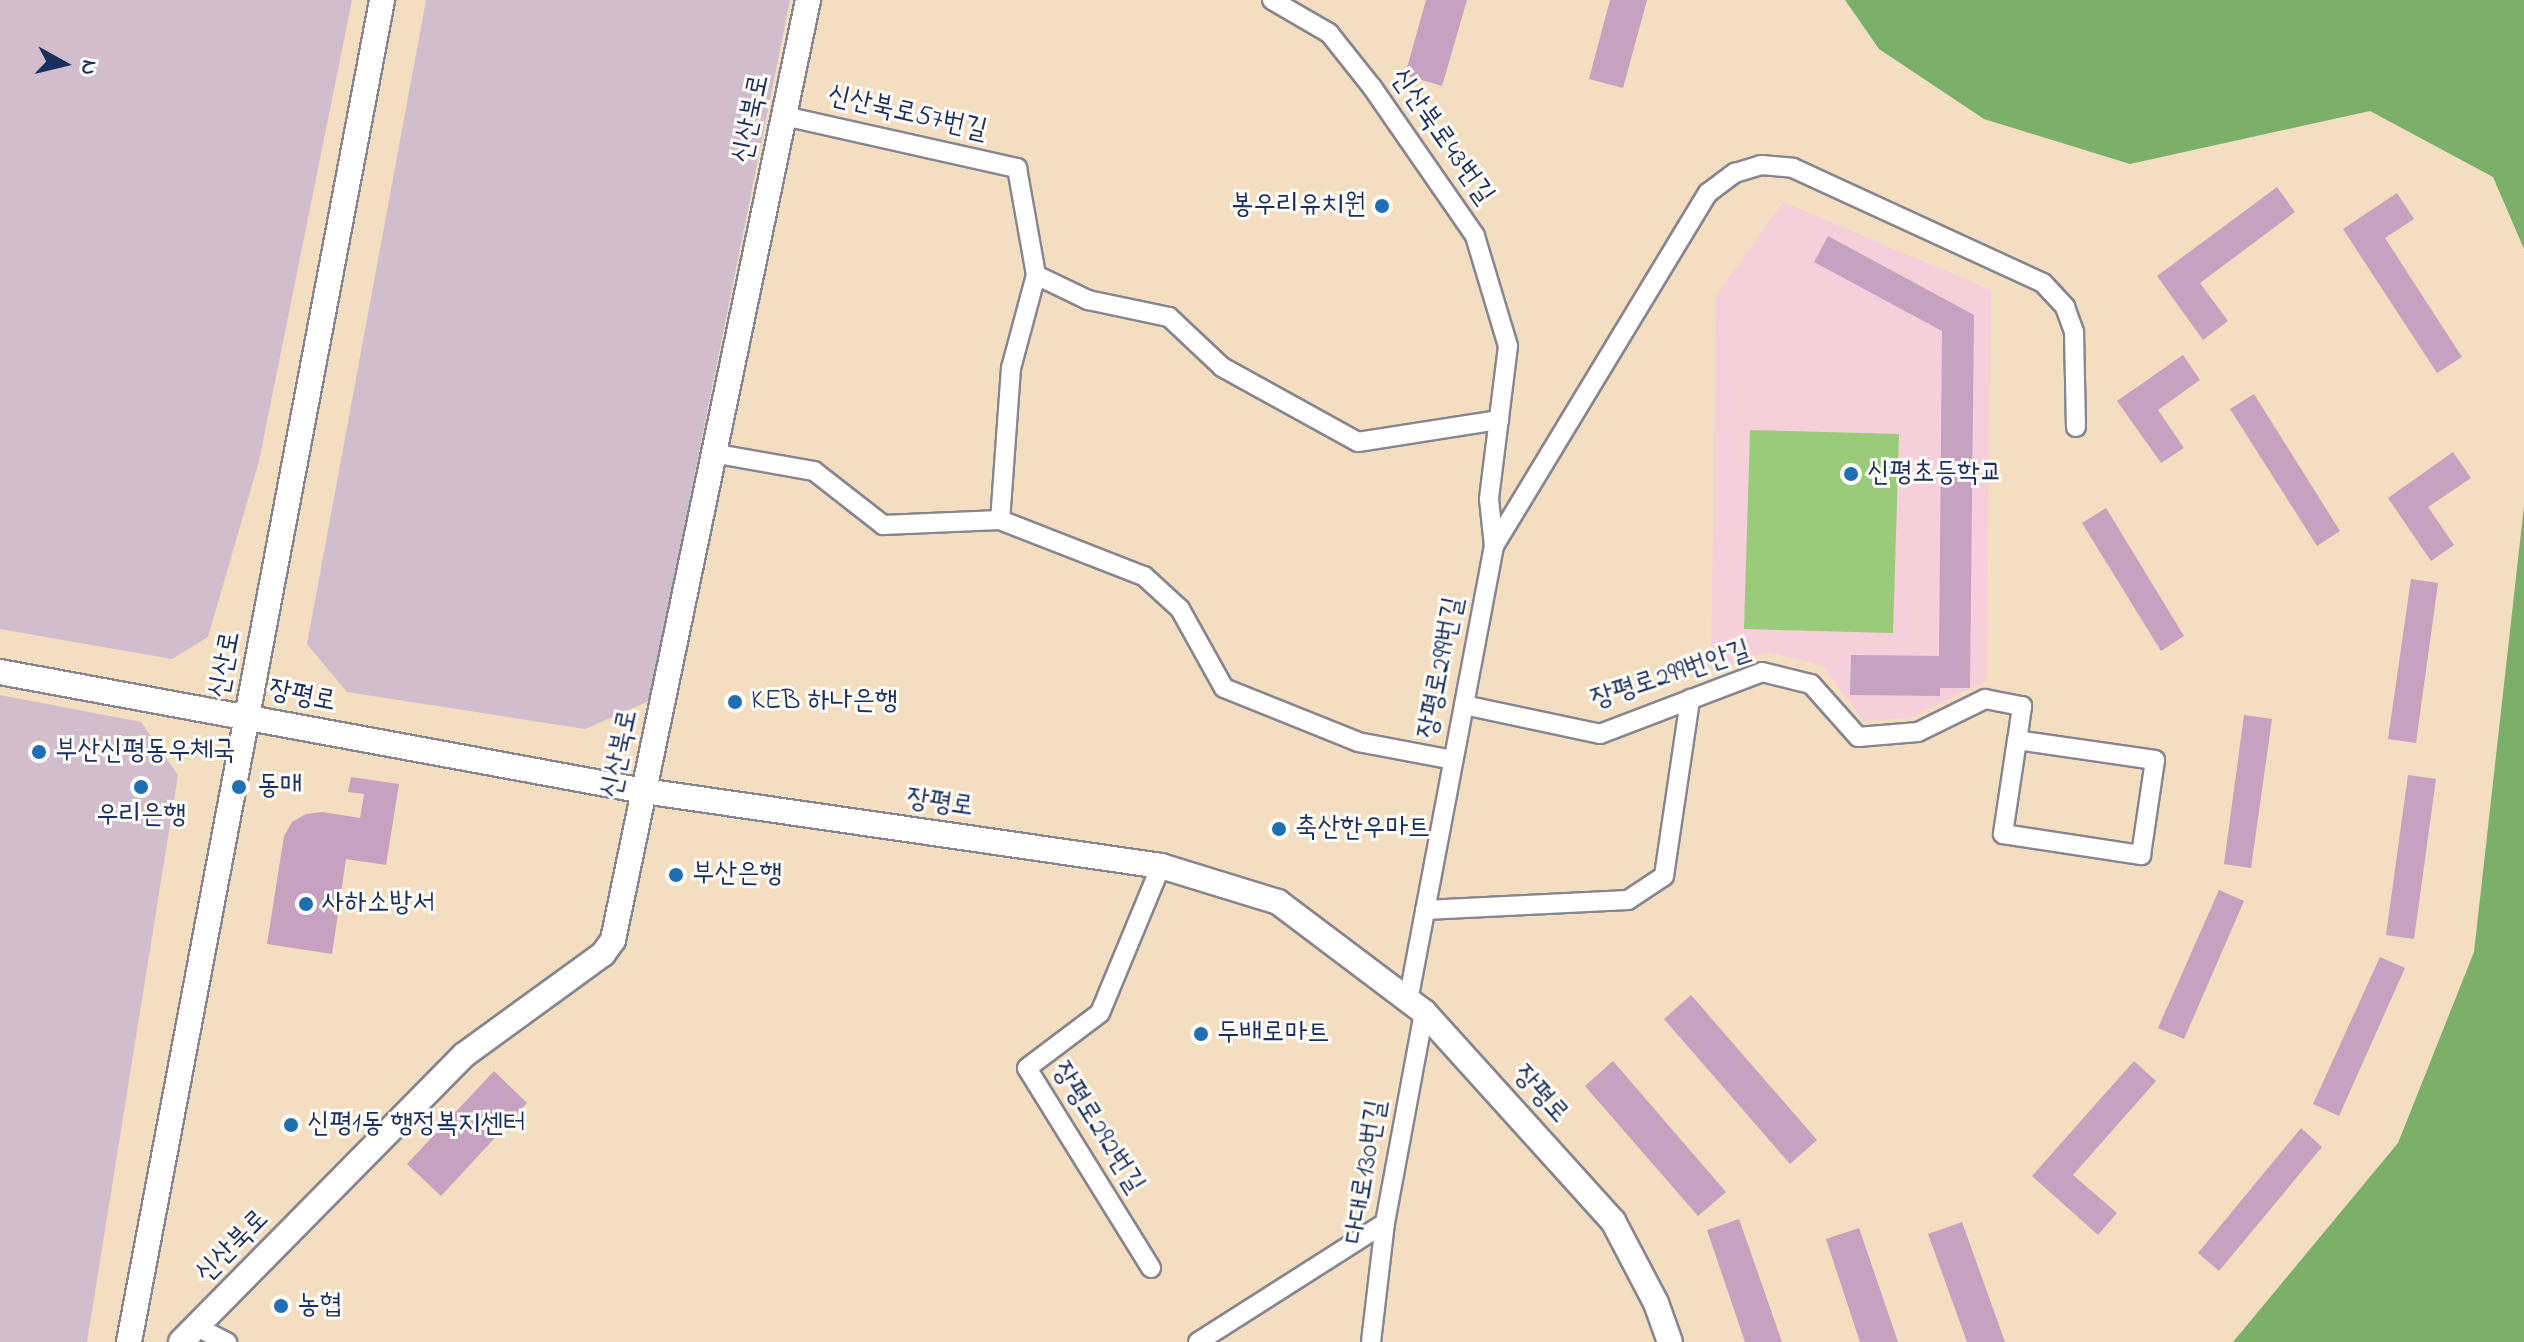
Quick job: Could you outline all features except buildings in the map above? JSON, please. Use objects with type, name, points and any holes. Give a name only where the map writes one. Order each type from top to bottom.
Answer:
[{"type":"street","name":"신산로","points":[[129,1342],[382,0]]},
{"type":"street","name":"신산북로","points":[[189,1334],[464,1055],[603,954],[613,940],[808,0]]},
{"type":"street","name":"신산북로43번길","points":[[1272,0],[1329,33],[1372,87],[1475,236],[1508,346]]},
{"type":"street","name":"신산북로57번길","points":[[784,116],[1017,168],[1036,275]]},
{"type":"street","points":[[1494,546],[1708,193],[1735,173],[1761,165],[1793,168],[2043,283],[2065,307],[2074,332],[2076,427]]},
{"type":"street","points":[[1000,520],[1011,368],[1036,275],[1088,300],[1169,317],[1222,367],[1358,442],[1499,420]]},
{"type":"street","name":"장평로299번길","points":[[1416,1006],[1425,910],[1494,546],[1489,499],[1508,346]]},
{"type":"street","points":[[712,453],[814,471],[883,525],[1000,520],[1144,576],[1180,609],[1224,688],[1358,742],[1453,760]]},
{"type":"street","name":"장평로","points":[[0,672],[644,791],[1161,866],[1278,902],[1416,1006],[1613,1221],[1656,1303],[1670,1342]]},
{"type":"street","name":"장평로299번안길","points":[[1464,705],[1600,734],[1762,672],[1811,684],[1858,737],[1918,732],[1985,699],[2022,706],[2003,834],[2141,855],[2155,760],[2017,740]]},
{"type":"street","points":[[1425,910],[1628,900],[1664,876],[1690,699]]},
{"type":"street","name":"장평로292번길","points":[[1151,1268],[1027,1068],[1100,1013],[1161,866]]},
{"type":"street","name":"다대로130번길","points":[[1371,1342],[1416,1006]]},
{"type":"street","points":[[1198,1342],[1385,1223]]},
{"type":"street","points":[[189,1334],[227,1342]]},
{"type":"shaded area","points":[[0,0],[352,0],[259,461],[208,637],[172,659],[0,629]]},
{"type":"shaded area","points":[[426,0],[790,0],[649,701],[585,729],[347,692],[307,644]]},
{"type":"shaded area","name":"신평초등학교","points":[[1783,202],[1991,290],[1986,681],[1910,718],[1864,721],[1822,665],[1768,652],[1711,671],[1716,296]]},
{"type":"shaded area","points":[[0,695],[141,722],[178,775],[87,1342],[0,1342]]},
{"type":"green space","points":[[1845,0],[2524,0],[2524,249],[2493,177],[2370,111],[2130,164],[1984,119],[1879,49]]},
{"type":"green space","points":[[1750,430],[1899,434],[1893,633],[1744,629]]},
{"type":"green space","points":[[2524,506],[2524,1342],[2233,1342],[2398,1143],[2474,952]]},
{"type":"place","name":"봉우리유치원","points":[[1382,206]]},
{"type":"place","name":"신평초등학교","points":[[1851,474]]},
{"type":"place","name":"KEB 하나은행","points":[[735,702]]},
{"type":"place","name":"부산신평동우체국","points":[[39,752]]},
{"type":"place","name":"우리은행","points":[[141,787]]},
{"type":"place","name":"동매","points":[[239,787]]},
{"type":"place","name":"축산한우마트","points":[[1279,829]]},
{"type":"place","name":"부산은행","points":[[676,875]]},
{"type":"place","name":"사하소방서","points":[[306,904]]},
{"type":"place","name":"두배로마트","points":[[1201,1034]]},
{"type":"place","name":"신평1동 행정복지센터","points":[[291,1125]]},
{"type":"place","name":"농협","points":[[281,1306]]}]
